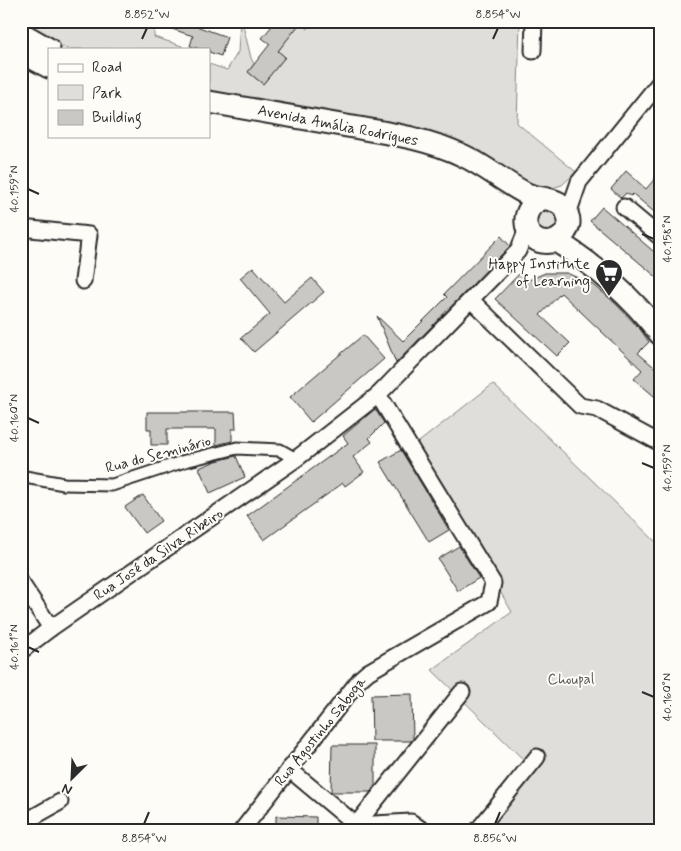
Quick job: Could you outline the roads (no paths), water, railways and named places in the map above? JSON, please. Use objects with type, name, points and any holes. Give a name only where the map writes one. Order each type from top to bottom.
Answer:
[{"type":"main road","points":[[21,33],[48,48]]},
{"type":"main road","points":[[21,52],[48,66]]},
{"type":"main road","name":"Avenida Amália Rodrigues","points":[[210,102],[416,138],[464,156],[527,194],[542,200]]},
{"type":"main road","name":"Avenida Amália Rodrigues","points":[[210,115],[412,152],[458,168],[495,189],[514,204],[537,233],[579,255],[644,312],[660,334]]},
{"type":"main road","points":[[568,217],[566,232],[537,233],[528,210],[542,200],[560,203],[586,245],[652,303],[660,313]]},
{"type":"street","points":[[533,51],[534,21]]},
{"type":"street","points":[[568,217],[578,182],[660,82],[660,73]]},
{"type":"street","points":[[542,200],[578,182]]},
{"type":"street","points":[[624,207],[660,237]]},
{"type":"street","points":[[21,228],[90,235],[83,281]]},
{"type":"street","name":"Rua José da Silva Ribeiro","points":[[21,651],[51,628],[296,460],[378,394],[518,250],[537,233]]},
{"type":"street","points":[[471,300],[580,406],[597,409],[660,443]]},
{"type":"street","name":"Rua Agostinho Saboga","points":[[242,830],[360,679],[368,672],[489,602],[493,583],[378,394]]},
{"type":"street","name":"Rua do Seminário","points":[[25,477],[64,484],[112,485],[185,461],[237,448],[280,450],[296,460]]},
{"type":"street","points":[[21,583],[51,628]]},
{"type":"street","points":[[354,828],[462,692]]},
{"type":"street","points":[[478,830],[537,757]]},
{"type":"street","points":[[289,769],[354,828],[412,822],[422,830]]},
{"type":"street","points":[[21,824],[60,802]]},
{"type":"place","name":"Happy Institute of Learning","points":[[609,297]]},
{"type":"park label","name":"Choupal","points":[[571,679]]}]
